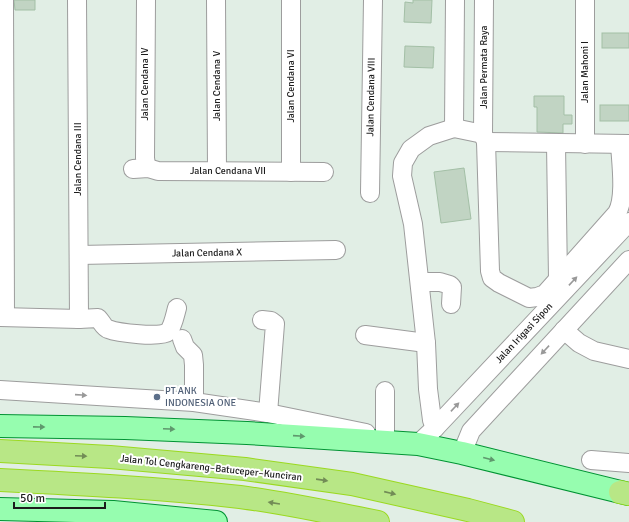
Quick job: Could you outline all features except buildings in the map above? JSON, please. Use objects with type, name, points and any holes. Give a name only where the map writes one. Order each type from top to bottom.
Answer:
[{"type":"highway","name":"Jalan Tol Cengkareng–Batuceper–Kunciran","points":[[0,451],[110,457],[245,469],[352,484],[468,510],[513,522]]},
{"type":"highway","points":[[0,480],[110,485],[233,497],[378,522]]},
{"type":"main road","points":[[0,426],[125,428],[426,439],[457,452],[626,493]]},
{"type":"main road","points":[[0,509],[113,512],[216,522]]},
{"type":"street","points":[[4,0],[3,317],[98,318],[107,329],[120,332],[153,335],[164,334],[169,331],[176,308]]},
{"type":"street","name":"Jalan Cendana III","points":[[77,0],[79,319]]},
{"type":"street","name":"Jalan Cendana IV","points":[[141,169],[146,165],[146,0]]},
{"type":"street","name":"Jalan Cendana V","points":[[216,0],[217,172]]},
{"type":"street","name":"Jalan Cendana VI","points":[[291,0],[291,172]]},
{"type":"street","name":"Jalan Cendana VIII","points":[[370,193],[375,168],[373,0]]},
{"type":"street","points":[[454,128],[455,0]]},
{"type":"street","name":"Jalan Permata Raya","points":[[484,0],[485,138],[490,271],[492,278],[499,283],[529,298],[545,294],[558,279]]},
{"type":"street","name":"Jalan Mahoni I","points":[[585,0],[585,144]]},
{"type":"street","points":[[0,390],[194,402],[268,413],[385,437],[426,439],[432,420],[428,389],[426,344],[413,224],[402,176],[403,164],[411,149],[429,136],[454,128],[485,138],[556,144],[625,144],[621,206],[617,213],[558,279]]},
{"type":"street","points":[[556,144],[558,279]]},
{"type":"street","name":"Jalan Cendana VII","points":[[141,169],[158,171],[217,172],[324,172]]},
{"type":"street","name":"Jalan Irigasi Sipon","points":[[426,439],[629,222]]},
{"type":"street","name":"Jalan Cendana X","points":[[79,255],[336,250]]},
{"type":"street","points":[[457,452],[471,431],[629,260]]},
{"type":"street","points":[[420,282],[440,282],[450,285],[452,287],[451,304]]},
{"type":"street","points":[[262,320],[271,321],[275,324],[268,413]]},
{"type":"street","points":[[564,330],[579,343],[594,351],[629,359]]},
{"type":"street","points":[[365,335],[426,344]]},
{"type":"street","points":[[182,339],[185,347],[193,355],[194,402]]},
{"type":"street","points":[[385,437],[386,391]]},
{"type":"street","points":[[591,460],[629,463]]},
{"type":"place","name":"PT ANK INDONESIA ONE","points":[[157,397]]}]
